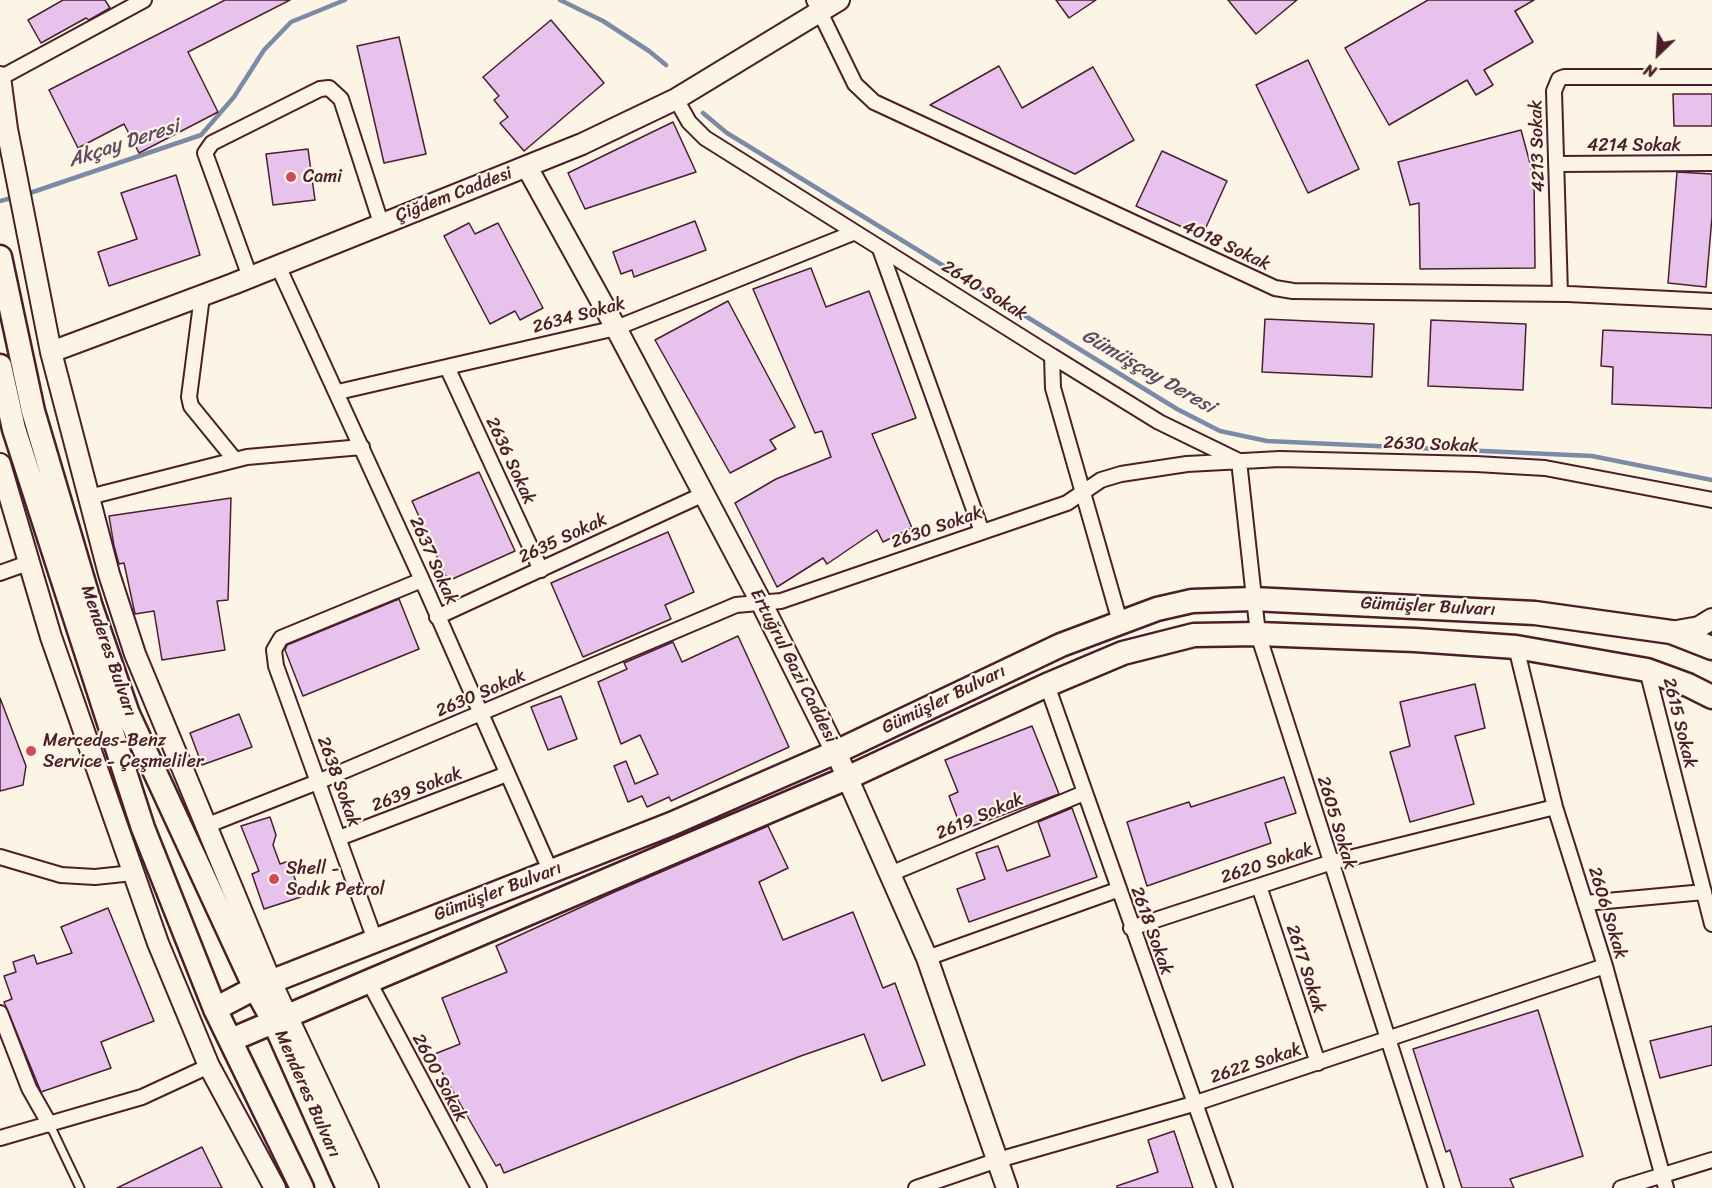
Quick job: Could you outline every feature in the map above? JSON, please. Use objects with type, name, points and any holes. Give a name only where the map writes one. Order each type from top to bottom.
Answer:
[{"type":"main road","name":"Çiğdem Caddesi","points":[[51,352],[202,296],[381,223],[527,167],[676,99],[816,6],[839,0]]},
{"type":"main road","points":[[0,77],[20,195],[51,352],[109,574],[135,654],[208,825],[263,985]]},
{"type":"main road","name":"Ertuğrul Gazi Caddesi","points":[[527,167],[704,494],[836,752],[927,958],[1007,1188]]},
{"type":"main road","name":"Menderes Bulvarı","points":[[0,257],[33,411],[94,617],[128,714],[281,1019],[348,1188]]},
{"type":"main road","name":"Menderes Bulvarı","points":[[0,366],[14,429],[143,828],[215,1009],[302,1188]]},
{"type":"main road","points":[[0,464],[51,636],[133,873],[185,1012],[209,1066],[275,1188]]},
{"type":"main road","name":"Gümüşler Bulvarı","points":[[215,1009],[263,985],[671,824],[836,752],[1061,645],[1157,609],[1192,601],[1253,599],[1534,613],[1671,632],[1712,648]]},
{"type":"main road","points":[[1671,632],[1699,627],[1712,619]]},
{"type":"main road","name":"Gümüşler Bulvarı","points":[[231,1040],[847,778],[1047,685],[1123,653],[1194,635],[1258,634],[1516,647],[1647,670],[1688,685],[1712,697]]},
{"type":"main road","points":[[281,1019],[368,1188]]},
{"type":"street","points":[[0,77],[144,0]]},
{"type":"street","name":"4018 Sokak","points":[[816,6],[855,84],[862,94],[874,102],[1258,282],[1293,291],[1560,294],[1712,301]]},
{"type":"street","name":"4213 Sokak","points":[[1560,294],[1554,91],[1559,79],[1564,77],[1712,77]]},
{"type":"street","points":[[250,277],[205,153],[212,143],[320,89],[329,88],[341,99],[381,223]]},
{"type":"street","name":"2640 Sokak","points":[[676,99],[689,122],[705,138],[1052,357],[1160,422],[1239,461]]},
{"type":"street","name":"4214 Sokak","points":[[1557,164],[1712,163]]},
{"type":"street","name":"2634 Sokak","points":[[338,392],[616,328],[853,233]]},
{"type":"street","points":[[880,249],[982,532]]},
{"type":"street","name":"2637 Sokak","points":[[278,266],[338,392],[551,872]]},
{"type":"street","points":[[202,296],[190,406],[235,460]]},
{"type":"street","points":[[1052,357],[1053,388],[1120,622]]},
{"type":"street","name":"2636 Sokak","points":[[447,367],[540,570]]},
{"type":"street","points":[[89,497],[235,460],[362,447]]},
{"type":"street","name":"2630 Sokak","points":[[208,825],[481,714],[736,605],[781,601],[1067,503],[1083,490],[1101,480],[1121,474],[1187,464],[1239,461],[1324,460],[1545,468],[1712,500]]},
{"type":"street","name":"2605 Sokak","points":[[1239,461],[1258,634],[1329,863],[1436,1188]]},
{"type":"street","name":"2635 Sokak","points":[[437,617],[704,494]]},
{"type":"street","points":[[0,573],[28,563]]},
{"type":"street","name":"2638 Sokak","points":[[375,940],[320,781],[276,666],[274,650],[281,638],[422,580]]},
{"type":"street","name":"2606 Sokak","points":[[1516,647],[1555,807],[1605,966],[1660,1174],[1666,1188]]},
{"type":"street","name":"2615 Sokak","points":[[1647,670],[1712,924]]},
{"type":"street","name":"2618 Sokak","points":[[1047,685],[1117,890],[1225,1188]]},
{"type":"street","name":"2639 Sokak","points":[[339,838],[507,774]]},
{"type":"street","name":"2619 Sokak","points":[[890,874],[1084,793]]},
{"type":"street","name":"2620 Sokak","points":[[1131,928],[1329,863],[1555,807]]},
{"type":"street","points":[[0,857],[61,875],[95,877],[133,873]]},
{"type":"street","name":"2617 Sokak","points":[[1259,886],[1318,1063]]},
{"type":"street","points":[[927,958],[1117,890]]},
{"type":"street","points":[[1585,903],[1704,892]]},
{"type":"street","name":"2622 Sokak","points":[[916,1188],[998,1160],[1193,1104],[1605,966]]},
{"type":"street","name":"2600 Sokak","points":[[369,982],[479,1188]]},
{"type":"street","points":[[0,1013],[29,1088],[50,1125]]},
{"type":"street","points":[[0,1138],[142,1097],[209,1066]]},
{"type":"street","points":[[1621,1188],[1660,1174],[1712,1160]]},
{"type":"lane","points":[[50,1125],[80,1188]]},
{"type":"building","points":[[63,0],[105,0],[110,8],[89,20],[86,18],[41,43],[28,20]]},
{"type":"building","points":[[225,0],[290,0],[188,52],[218,112],[139,153],[124,124],[78,148],[49,90]]},
{"type":"building","points":[[1056,0],[1096,0],[1069,18]]},
{"type":"building","points":[[1228,0],[1297,0],[1256,34]]},
{"type":"building","points":[[1428,0],[1534,0],[1515,11],[1533,42],[1484,70],[1493,85],[1476,95],[1467,80],[1389,125],[1345,48]]},
{"type":"building","points":[[551,20],[604,83],[524,151],[500,123],[508,117],[494,100],[499,96],[483,77]]},
{"type":"building","points":[[399,37],[426,154],[384,163],[357,46]]},
{"type":"building","points":[[1308,60],[1359,169],[1308,193],[1256,85]]},
{"type":"building","points":[[999,66],[1022,108],[1093,67],[1134,140],[1075,174],[930,105]]},
{"type":"building","points":[[1673,94],[1712,94],[1712,126],[1674,126]]},
{"type":"building","points":[[673,122],[696,172],[585,209],[568,173]]},
{"type":"building","points":[[1521,130],[1534,178],[1535,268],[1420,269],[1419,203],[1410,205],[1398,162]]},
{"type":"building","name":"Cami","points":[[308,149],[315,200],[273,205],[266,154]]},
{"type":"building","points":[[1162,151],[1227,181],[1202,236],[1136,206]]},
{"type":"building","points":[[1677,172],[1712,174],[1712,217],[1706,287],[1668,283]]},
{"type":"building","points":[[176,175],[200,255],[109,286],[98,252],[137,239],[121,193]]},
{"type":"building","points":[[695,221],[706,250],[634,277],[632,270],[621,274],[613,252]]},
{"type":"building","points":[[469,223],[475,234],[498,223],[543,308],[520,320],[515,311],[490,324],[444,236]]},
{"type":"building","points":[[811,268],[826,307],[869,291],[916,418],[872,434],[912,528],[883,542],[877,530],[827,564],[823,558],[777,587],[735,503],[776,479],[831,457],[822,431],[815,433],[753,289]]},
{"type":"building","points":[[728,301],[795,427],[770,440],[776,449],[730,473],[655,340]]},
{"type":"building","points":[[1265,319],[1374,324],[1372,377],[1262,372]]},
{"type":"building","points":[[1431,320],[1526,324],[1523,390],[1428,386]]},
{"type":"building","points":[[1603,330],[1712,335],[1712,408],[1612,404],[1613,367],[1601,366]]},
{"type":"building","points":[[479,472],[515,551],[448,581],[412,501]]},
{"type":"building","points":[[231,498],[228,600],[217,601],[225,650],[162,660],[154,611],[135,614],[124,563],[119,564],[114,546],[109,516]]},
{"type":"building","points":[[668,532],[694,592],[665,605],[671,619],[583,657],[551,583]]},
{"type":"building","points":[[399,599],[419,649],[303,696],[285,650],[287,645]]},
{"type":"building","points":[[738,636],[789,747],[671,801],[669,797],[647,807],[642,796],[628,802],[614,766],[626,761],[635,784],[658,774],[640,735],[621,744],[598,682],[627,669],[624,663],[673,642],[682,662]]},
{"type":"building","points":[[1475,684],[1485,728],[1455,736],[1474,804],[1410,822],[1390,752],[1410,746],[1400,702]]},
{"type":"building","points":[[561,696],[577,739],[548,750],[531,707]]},
{"type":"building","points":[[0,698],[26,766],[23,785],[0,791]]},
{"type":"building","points":[[239,714],[252,747],[202,765],[190,733]]},
{"type":"building","points":[[1032,726],[1059,794],[962,830],[949,796],[958,792],[945,760]]},
{"type":"building","points":[[1284,777],[1296,813],[1265,823],[1271,843],[1147,886],[1127,822],[1189,802],[1191,807]]},
{"type":"building","points":[[1072,808],[1097,877],[969,922],[957,889],[985,879],[976,853],[998,846],[1007,871],[1050,856],[1038,822]]},
{"type":"building","points":[[270,817],[276,835],[273,845],[280,864],[289,861],[301,897],[264,909],[252,874],[259,871],[241,826]]},
{"type":"building","points":[[768,826],[788,868],[759,882],[783,940],[853,912],[883,988],[895,983],[925,1065],[882,1081],[864,1034],[798,1057],[504,1173],[500,1164],[496,1166],[432,1055],[460,1044],[442,998],[507,972],[496,946]]},
{"type":"building","points":[[108,908],[154,1021],[101,1042],[111,1068],[41,1092],[4,1002],[12,999],[4,976],[16,972],[13,962],[34,955],[37,964],[72,953],[61,927]]},
{"type":"building","points":[[1538,1010],[1583,1156],[1510,1179],[1514,1188],[1462,1188],[1450,1150],[1446,1152],[1413,1049]]},
{"type":"building","points":[[1712,1026],[1712,1065],[1660,1078],[1650,1041]]},
{"type":"building","points":[[1174,1131],[1193,1188],[1117,1188],[1117,1186],[1158,1172],[1148,1140]]},
{"type":"building","points":[[202,1147],[222,1188],[117,1188]]},
{"type":"waterway","name":"Akçay Deresi","points":[[24,195],[201,135],[234,97],[264,50],[291,22],[345,0]]},
{"type":"waterway","name":"Gümüşçay Deresi","points":[[560,0],[603,21],[666,65]]},
{"type":"waterway","name":"Gümüşçay Deresi","points":[[703,113],[727,133],[1177,409],[1220,431],[1267,441],[1592,456],[1712,480]]},
{"type":"waterway","name":"Akçay Deresi","points":[[0,201],[15,197]]},
{"type":"place","name":"Cami","points":[[291,177]]},
{"type":"place","name":"Mercedes-Benz Service - Çeşmeliler","points":[[31,751]]},
{"type":"place","name":"Shell - Sadık Petrol","points":[[274,879]]}]
